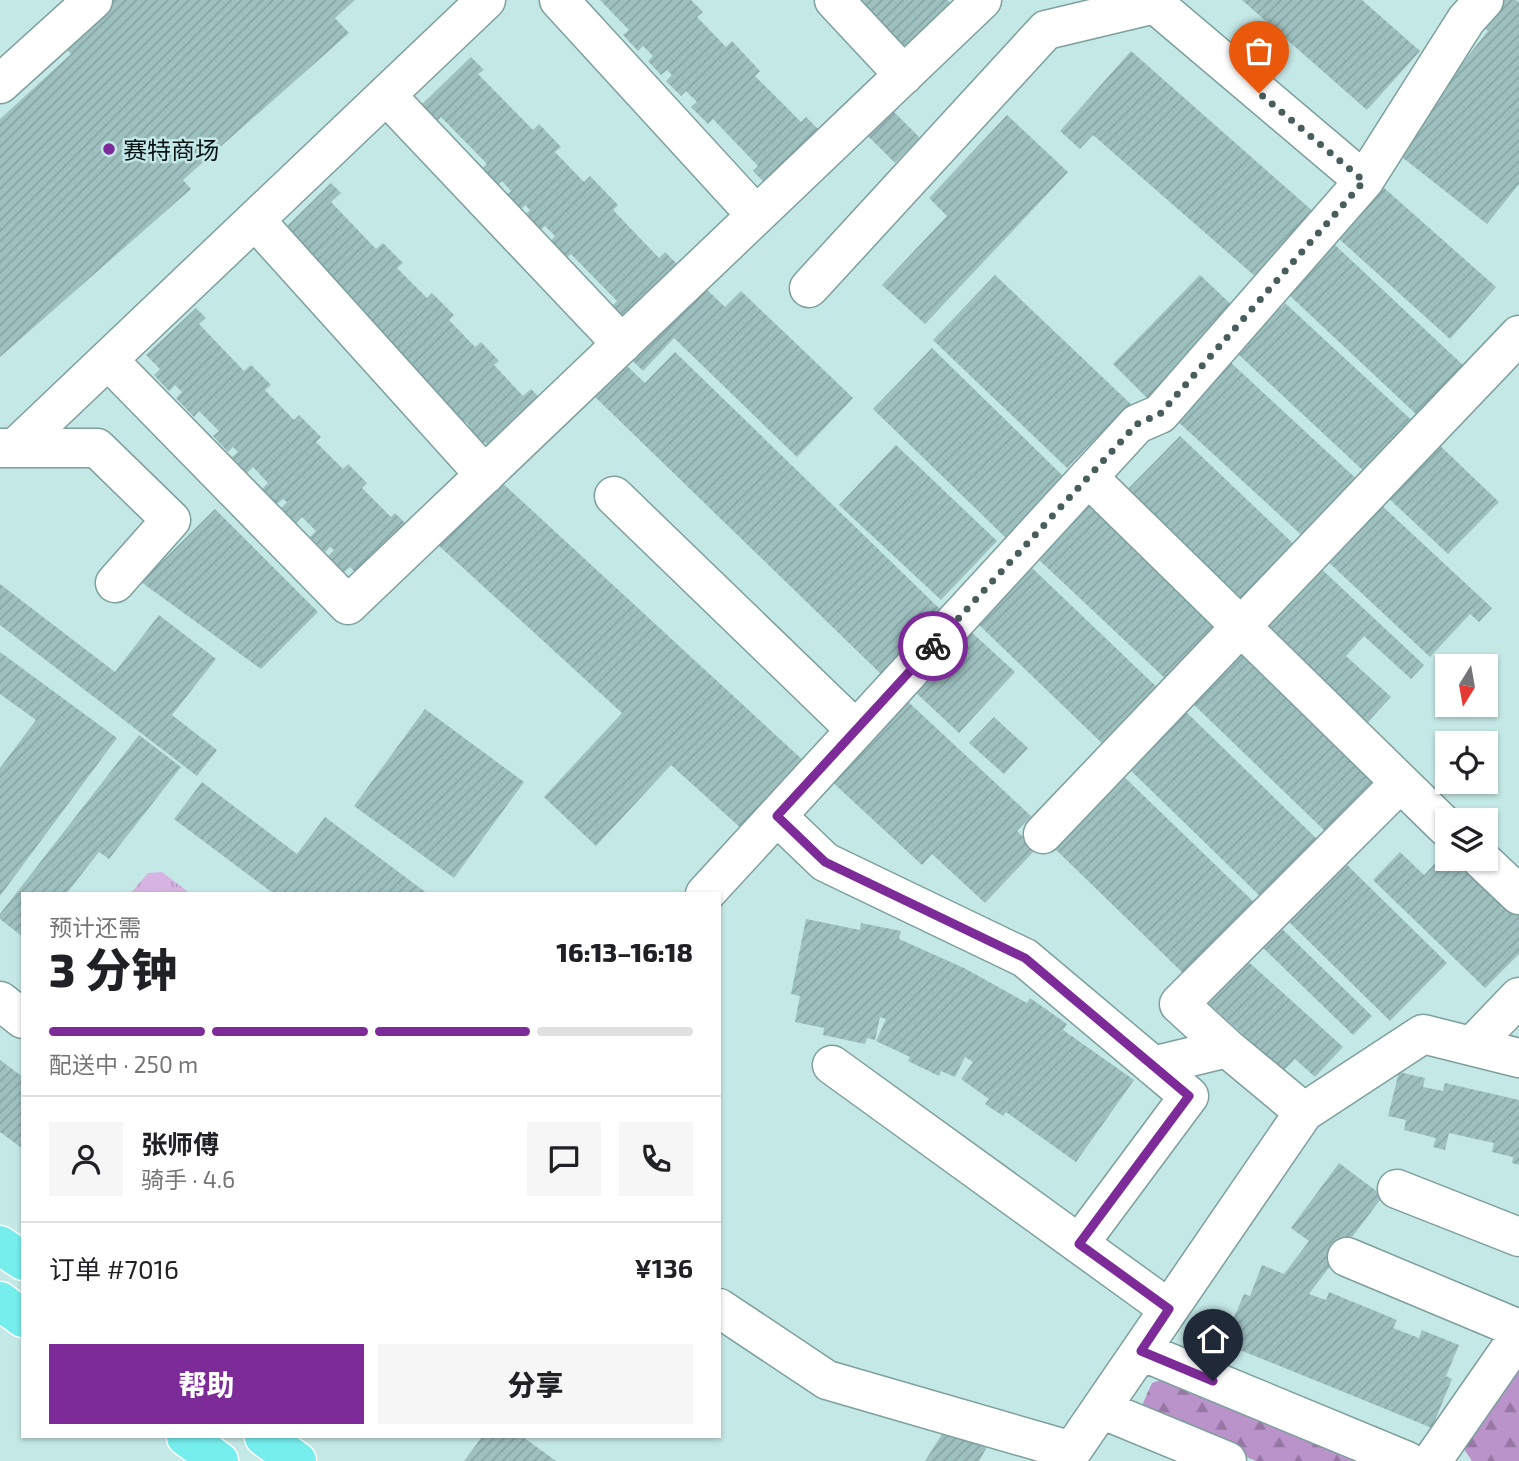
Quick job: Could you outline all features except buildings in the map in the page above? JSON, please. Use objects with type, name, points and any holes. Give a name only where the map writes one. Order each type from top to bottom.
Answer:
[{"type":"main road","points":[[0,1245],[21,1260]]},
{"type":"main road","points":[[0,1301],[21,1317]]},
{"type":"main road","points":[[187,1438],[219,1461]]},
{"type":"main road","points":[[265,1438],[297,1461]]},
{"type":"lane","points":[[0,84],[93,0]]},
{"type":"lane","points":[[8,448],[108,360],[485,0]]},
{"type":"lane","points":[[559,0],[756,215]]},
{"type":"lane","points":[[834,0],[904,75]]},
{"type":"lane","points":[[108,360],[348,605],[982,0]]},
{"type":"lane","points":[[707,892],[1137,424],[1160,414],[1364,181],[1466,20],[1484,0]]},
{"type":"lane","points":[[809,288],[1046,30],[1155,4],[1364,181]]},
{"type":"lane","points":[[386,94],[622,344]]},
{"type":"lane","points":[[255,220],[485,475]]},
{"type":"lane","points":[[1043,834],[1519,335]]},
{"type":"lane","points":[[8,448],[97,448],[171,520],[115,583]]},
{"type":"lane","points":[[1088,477],[1435,817]]},
{"type":"lane","points":[[614,496],[856,730]]},
{"type":"lane","points":[[1304,1112],[1179,1004],[1400,783]]},
{"type":"lane","points":[[777,816],[825,862],[1025,958],[1189,1096],[1079,1244]]},
{"type":"lane","points":[[1494,871],[1519,895]]},
{"type":"lane","points":[[1472,1046],[1519,997]]},
{"type":"lane","points":[[0,1002],[21,1017]]},
{"type":"lane","points":[[721,1309],[827,1380],[1069,1456],[1304,1112],[1423,1034],[1519,1058]]},
{"type":"lane","points":[[1153,1066],[1227,1048]]},
{"type":"lane","points":[[832,1065],[1169,1309]]},
{"type":"lane","points":[[1397,1189],[1519,1237]]},
{"type":"lane","points":[[1347,1257],[1519,1329]]},
{"type":"lane","points":[[1432,1461],[1519,1336]]},
{"type":"lane","points":[[1141,1351],[1407,1461]]},
{"type":"lane","points":[[1101,1409],[1227,1461]]},
{"type":"green space","points":[[162,872],[188,892],[132,892],[148,873]]},
{"type":"green space","points":[[1519,1369],[1519,1461],[1472,1461],[1464,1449]]},
{"type":"green space","points":[[1166,1378],[1358,1461],[1256,1461],[1150,1417],[1143,1403],[1152,1383]]},
{"type":"way so far","points":[[933,646],[1137,424],[1160,414],[1364,181],[1259,93]]},
{"type":"place","name":"赛特商场","points":[[109,149]]},
{"type":"route","points":[[933,646],[777,816],[825,862],[1025,958],[1189,1096],[1079,1244],[1169,1309],[1141,1351],[1213,1381]]}]
